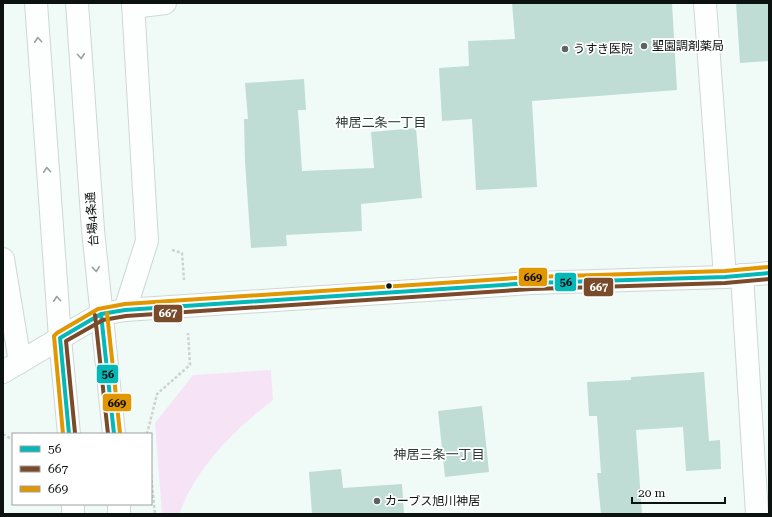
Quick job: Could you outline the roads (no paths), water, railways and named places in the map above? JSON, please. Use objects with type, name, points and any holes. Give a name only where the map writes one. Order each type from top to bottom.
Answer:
[{"type":"main road","points":[[36,3],[60,338],[69,433]]},
{"type":"main road","name":"台場4条通","points":[[77,3],[93,230],[114,433]]},
{"type":"main road","points":[[125,310],[147,241],[133,5],[166,3]]},
{"type":"main road","points":[[705,3],[757,514]]},
{"type":"main road","points":[[3,259],[12,367],[101,314],[125,310],[532,283],[733,276],[769,273]]},
{"type":"place","name":"聖園調剤薬局","points":[[644,46]]},
{"type":"place","name":"うすき医院","points":[[565,49]]},
{"type":"place","name":"カーブス旭川神居","points":[[377,501]]},
{"type":"district","name":"神居二条一丁目","points":[[381,122]]},
{"type":"district","name":"神居三条一丁目","points":[[439,454]]}]
